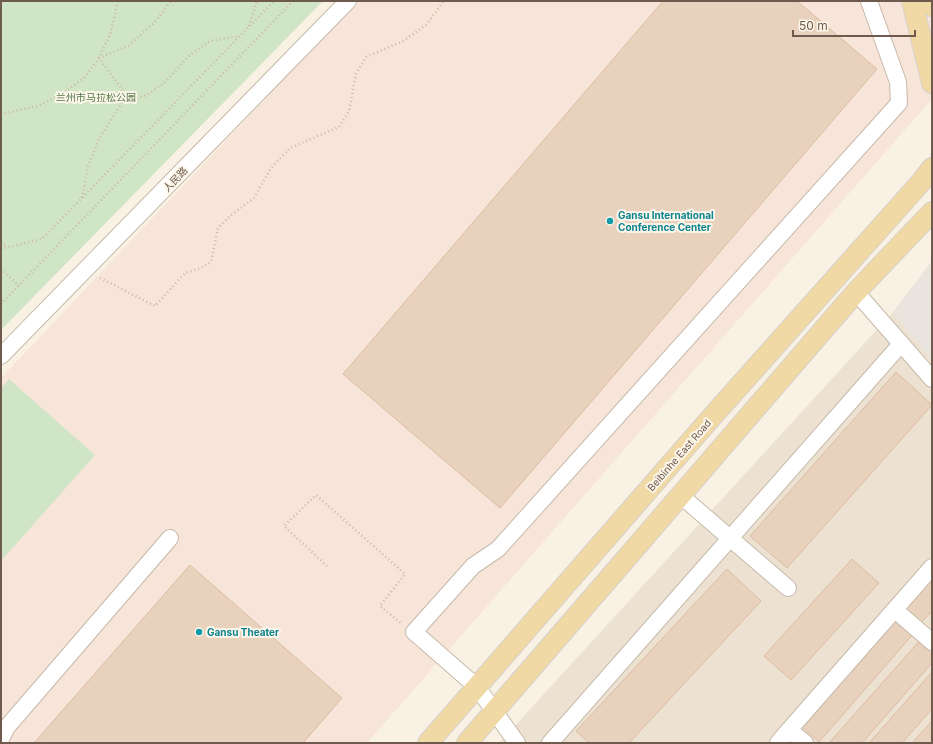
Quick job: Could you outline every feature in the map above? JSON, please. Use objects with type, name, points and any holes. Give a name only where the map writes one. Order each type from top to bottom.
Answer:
[{"type":"main road","points":[[925,4],[932,83]]},
{"type":"main road","name":"Beibinhe East Road","points":[[428,743],[710,419],[932,168]]},
{"type":"main road","points":[[467,743],[856,292],[932,212]]},
{"type":"street","name":"人民路","points":[[1,356],[348,1]]},
{"type":"street","points":[[517,743],[495,710],[477,687],[414,632],[472,566],[498,549],[899,103],[898,82],[869,1]]},
{"type":"street","points":[[856,292],[932,379]]},
{"type":"street","points":[[550,743],[901,344]]},
{"type":"street","points":[[680,495],[788,588]]},
{"type":"street","points":[[3,729],[170,538]]},
{"type":"street","points":[[778,743],[932,568]]},
{"type":"street","points":[[895,610],[932,642]]},
{"type":"street","points":[[789,730],[805,743]]},
{"type":"path","points":[[1,114],[38,106],[60,95],[84,78],[99,58],[110,35],[118,1]]},
{"type":"path","points":[[99,58],[128,46],[155,22],[171,1]]},
{"type":"path","points":[[249,27],[258,1]]},
{"type":"path","points":[[1,249],[42,239],[274,1]]},
{"type":"path","points":[[1,304],[293,1]]},
{"type":"path","points":[[85,271],[154,306],[184,273],[201,268],[211,262],[218,228],[231,215],[254,198],[270,168],[290,148],[340,127],[349,111],[356,74],[366,57],[403,41],[426,25],[444,1]]},
{"type":"path","points":[[81,199],[88,166],[100,137],[122,103],[147,95],[164,83],[190,55],[210,41],[239,36]]},
{"type":"path","points":[[99,58],[130,100]]},
{"type":"path","points":[[1,242],[7,247]]},
{"type":"path","points":[[1,269],[18,286]]},
{"type":"path","points":[[327,566],[284,526],[316,494],[405,574],[380,606],[414,632]]},
{"type":"shaded area","points":[[358,1],[932,1],[932,99],[367,743],[1,743],[1,378]]},
{"type":"shaded area","points":[[932,261],[932,360],[893,312]]},
{"type":"shaded area","points":[[893,312],[932,360],[932,743],[499,743]]},
{"type":"green space","name":"兰州市马拉松公园","points":[[1,1],[323,1],[1,330]]},
{"type":"green space","points":[[9,379],[95,455],[1,561],[1,388]]},
{"type":"building","name":"Gansu International Conference Center","points":[[663,1],[797,1],[877,69],[500,508],[343,374]]},
{"type":"building","points":[[896,372],[932,405],[787,568],[750,536]]},
{"type":"building","points":[[852,559],[879,583],[791,680],[764,656]]},
{"type":"building","name":"Gansu Theater","points":[[190,565],[342,698],[303,743],[34,743]]},
{"type":"building","points":[[727,569],[761,601],[629,743],[589,743],[576,731]]},
{"type":"building","points":[[932,576],[932,611],[920,624],[903,609]]},
{"type":"building","points":[[897,616],[915,632],[819,742],[801,726]]},
{"type":"building","points":[[922,638],[932,646],[932,663],[862,743],[829,743]]},
{"type":"building","points":[[932,672],[932,709],[902,743],[869,743]]},
{"type":"building","points":[[932,721],[932,743],[912,743]]},
{"type":"place","name":"Gansu International Conference Center","points":[[610,221]]},
{"type":"place","name":"Gansu Theater","points":[[199,632]]}]
